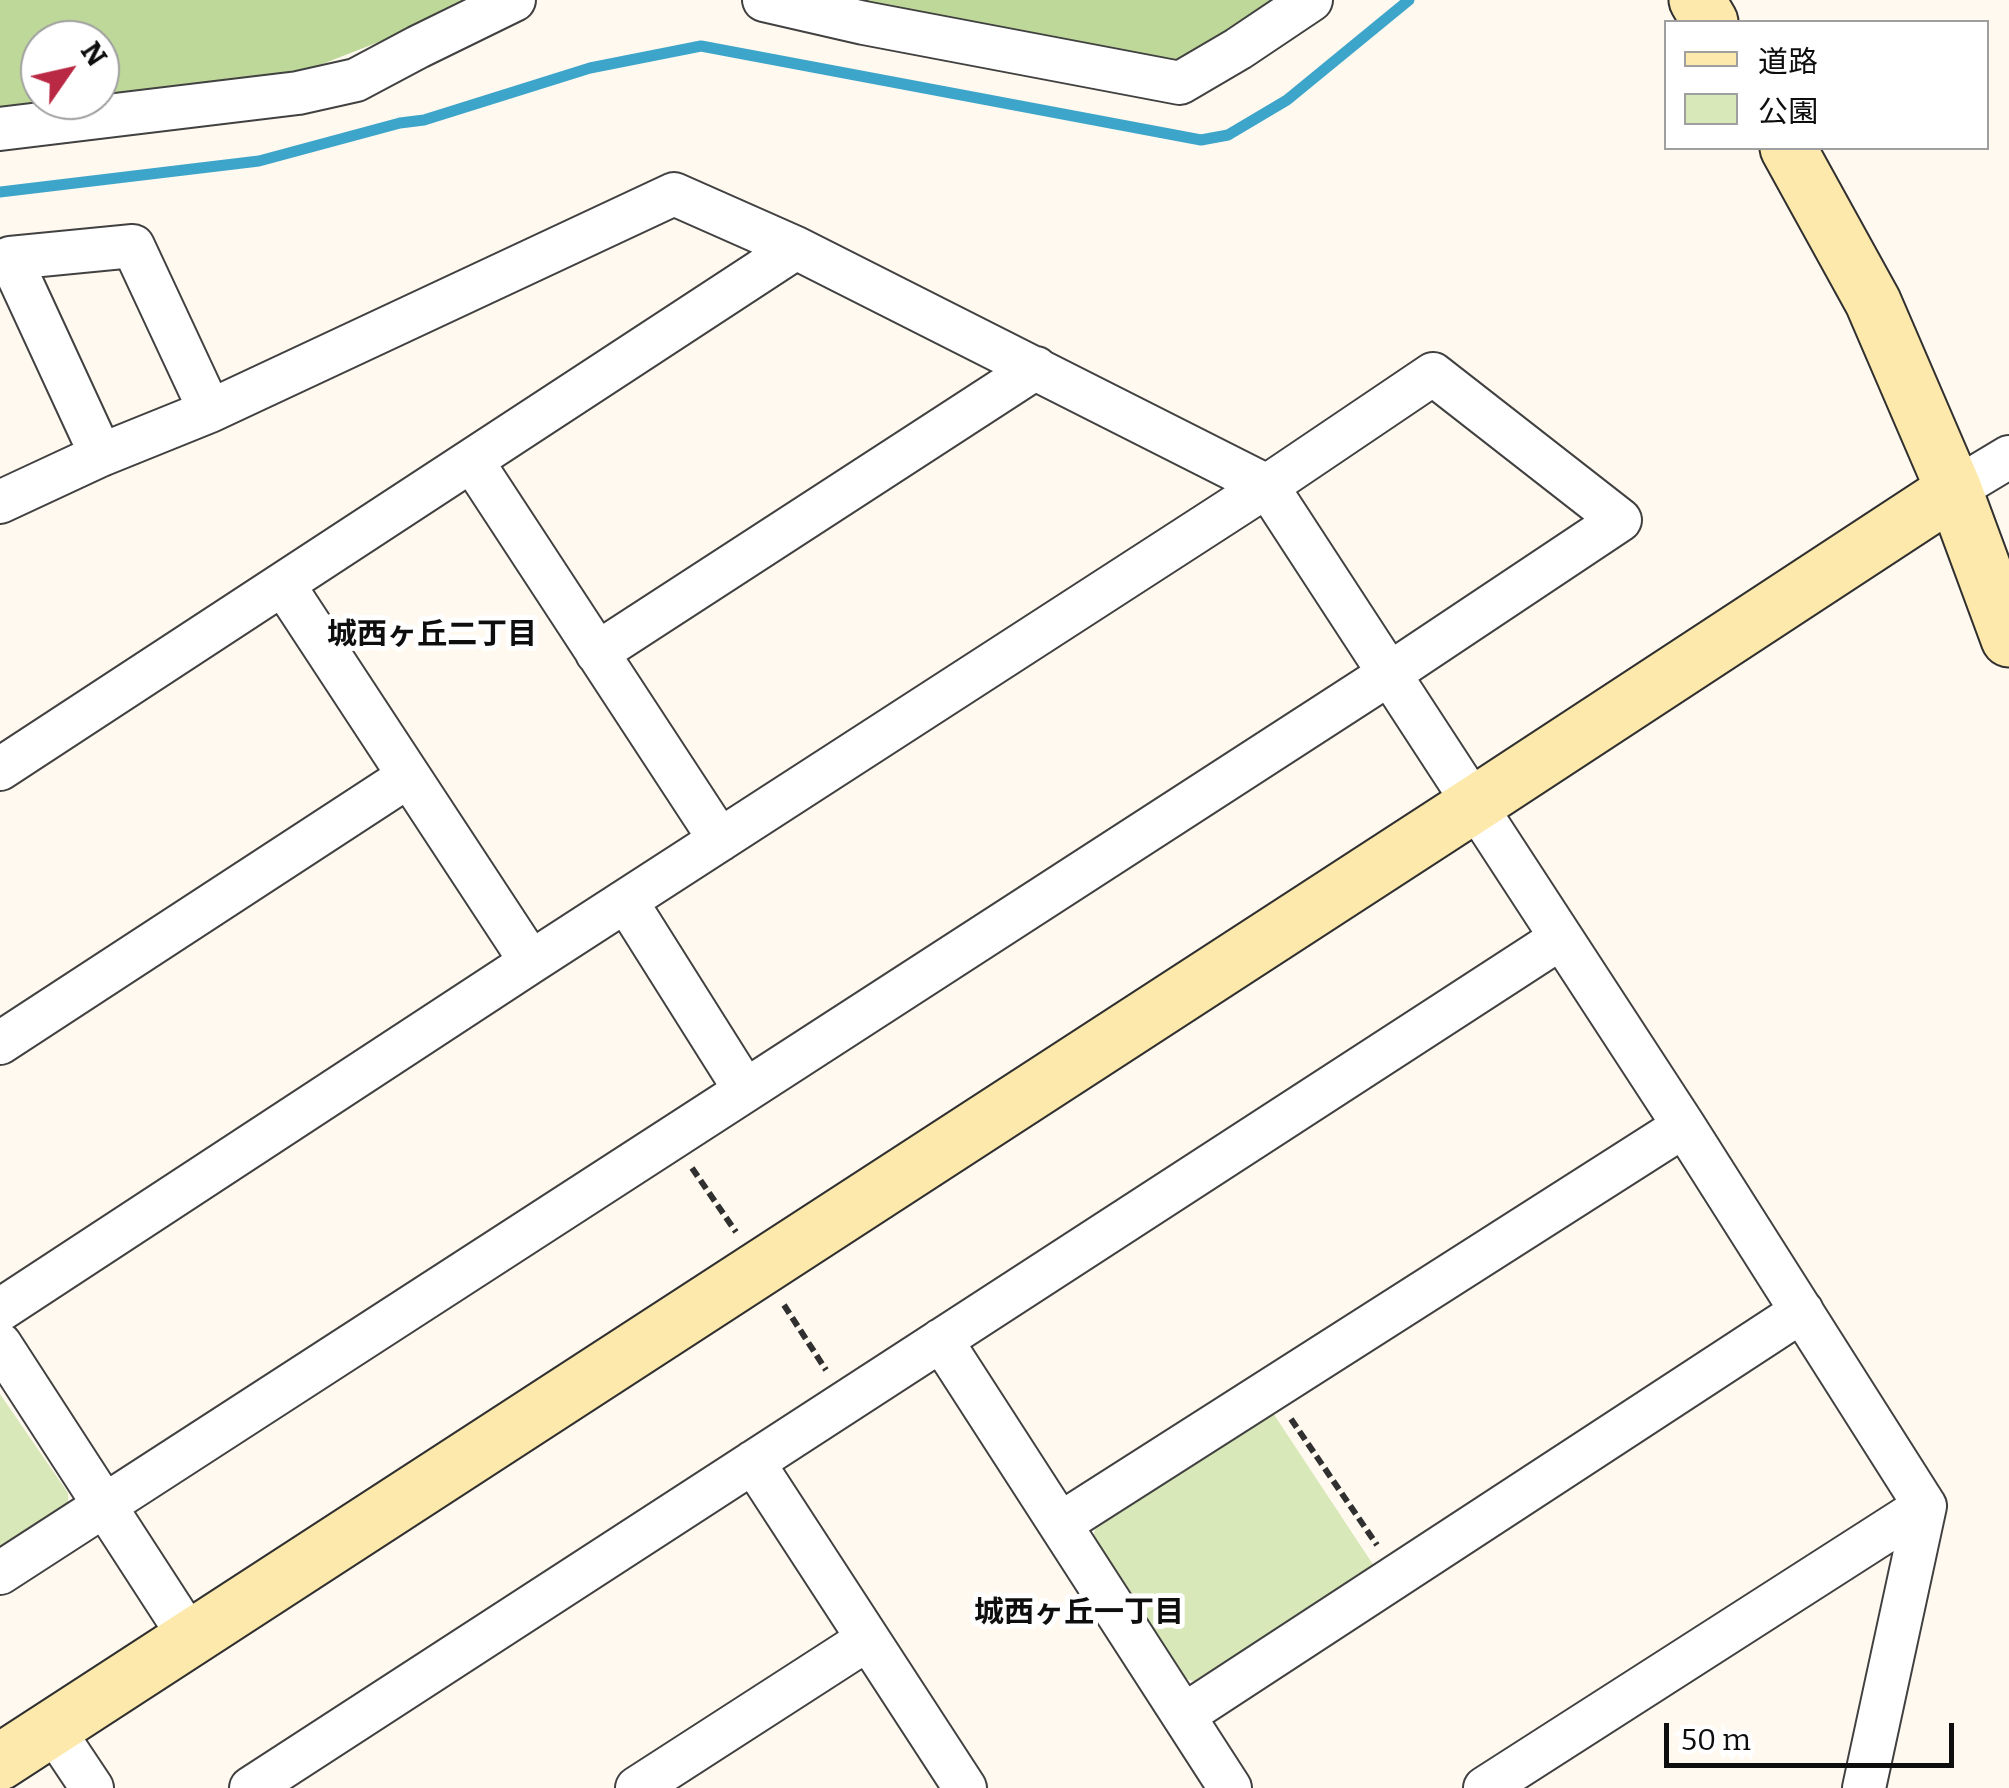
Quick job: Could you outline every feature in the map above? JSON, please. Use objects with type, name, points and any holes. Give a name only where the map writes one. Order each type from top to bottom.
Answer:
[{"type":"street","points":[[0,129],[298,94],[356,80],[514,0]]},
{"type":"street","points":[[764,0],[1180,84],[1311,0]]},
{"type":"street","points":[[1789,150],[1873,302],[1954,490],[2009,638]]},
{"type":"street","points":[[0,502],[210,411],[674,194],[796,248],[1267,486],[1926,1506],[1864,1788]]},
{"type":"street","points":[[101,455],[10,258],[133,246],[210,411]]},
{"type":"street","points":[[0,769],[796,248]]},
{"type":"street","points":[[597,652],[1036,368]]},
{"type":"street","points":[[0,1310],[1433,374],[1620,520],[1389,674],[0,1573]]},
{"type":"street","points":[[0,1762],[2009,456]]},
{"type":"street","points":[[472,461],[720,840]]},
{"type":"street","points":[[284,584],[531,962]]},
{"type":"street","points":[[0,1043],[409,776]]},
{"type":"street","points":[[626,901],[746,1090]]},
{"type":"street","points":[[251,1788],[1561,938]]},
{"type":"street","points":[[1060,1524],[1684,1126]]},
{"type":"street","points":[[1184,1715],[1802,1310]]},
{"type":"street","points":[[941,1340],[1230,1788]]},
{"type":"street","points":[[0,1344],[191,1639]]},
{"type":"street","points":[[753,1462],[965,1788]]},
{"type":"street","points":[[1485,1788],[1926,1506]]},
{"type":"street","points":[[636,1788],[868,1638]]},
{"type":"street","points":[[52,1728],[92,1788]]},
{"type":"path","points":[[1271,1389],[1397,1576]]},
{"type":"green space","points":[[0,0],[486,0],[256,90],[120,106],[120,20],[20,20],[20,118],[0,120]]},
{"type":"green space","points":[[794,0],[1297,0],[1173,73]]},
{"type":"green space","points":[[0,1394],[68,1493],[68,1506],[0,1548]]},
{"type":"green space","points":[[1273,1413],[1374,1566],[1199,1683],[1184,1678],[1093,1541],[1095,1528]]},
{"type":"waterway","points":[[0,192],[259,161],[424,120],[590,68],[701,46],[1201,140],[1228,135],[1287,100],[1409,0]]},
{"type":"district","name":"城西ヶ丘二丁目","points":[[432,636]]},
{"type":"district","name":"城西ヶ丘一丁目","points":[[1079,1614]]}]
